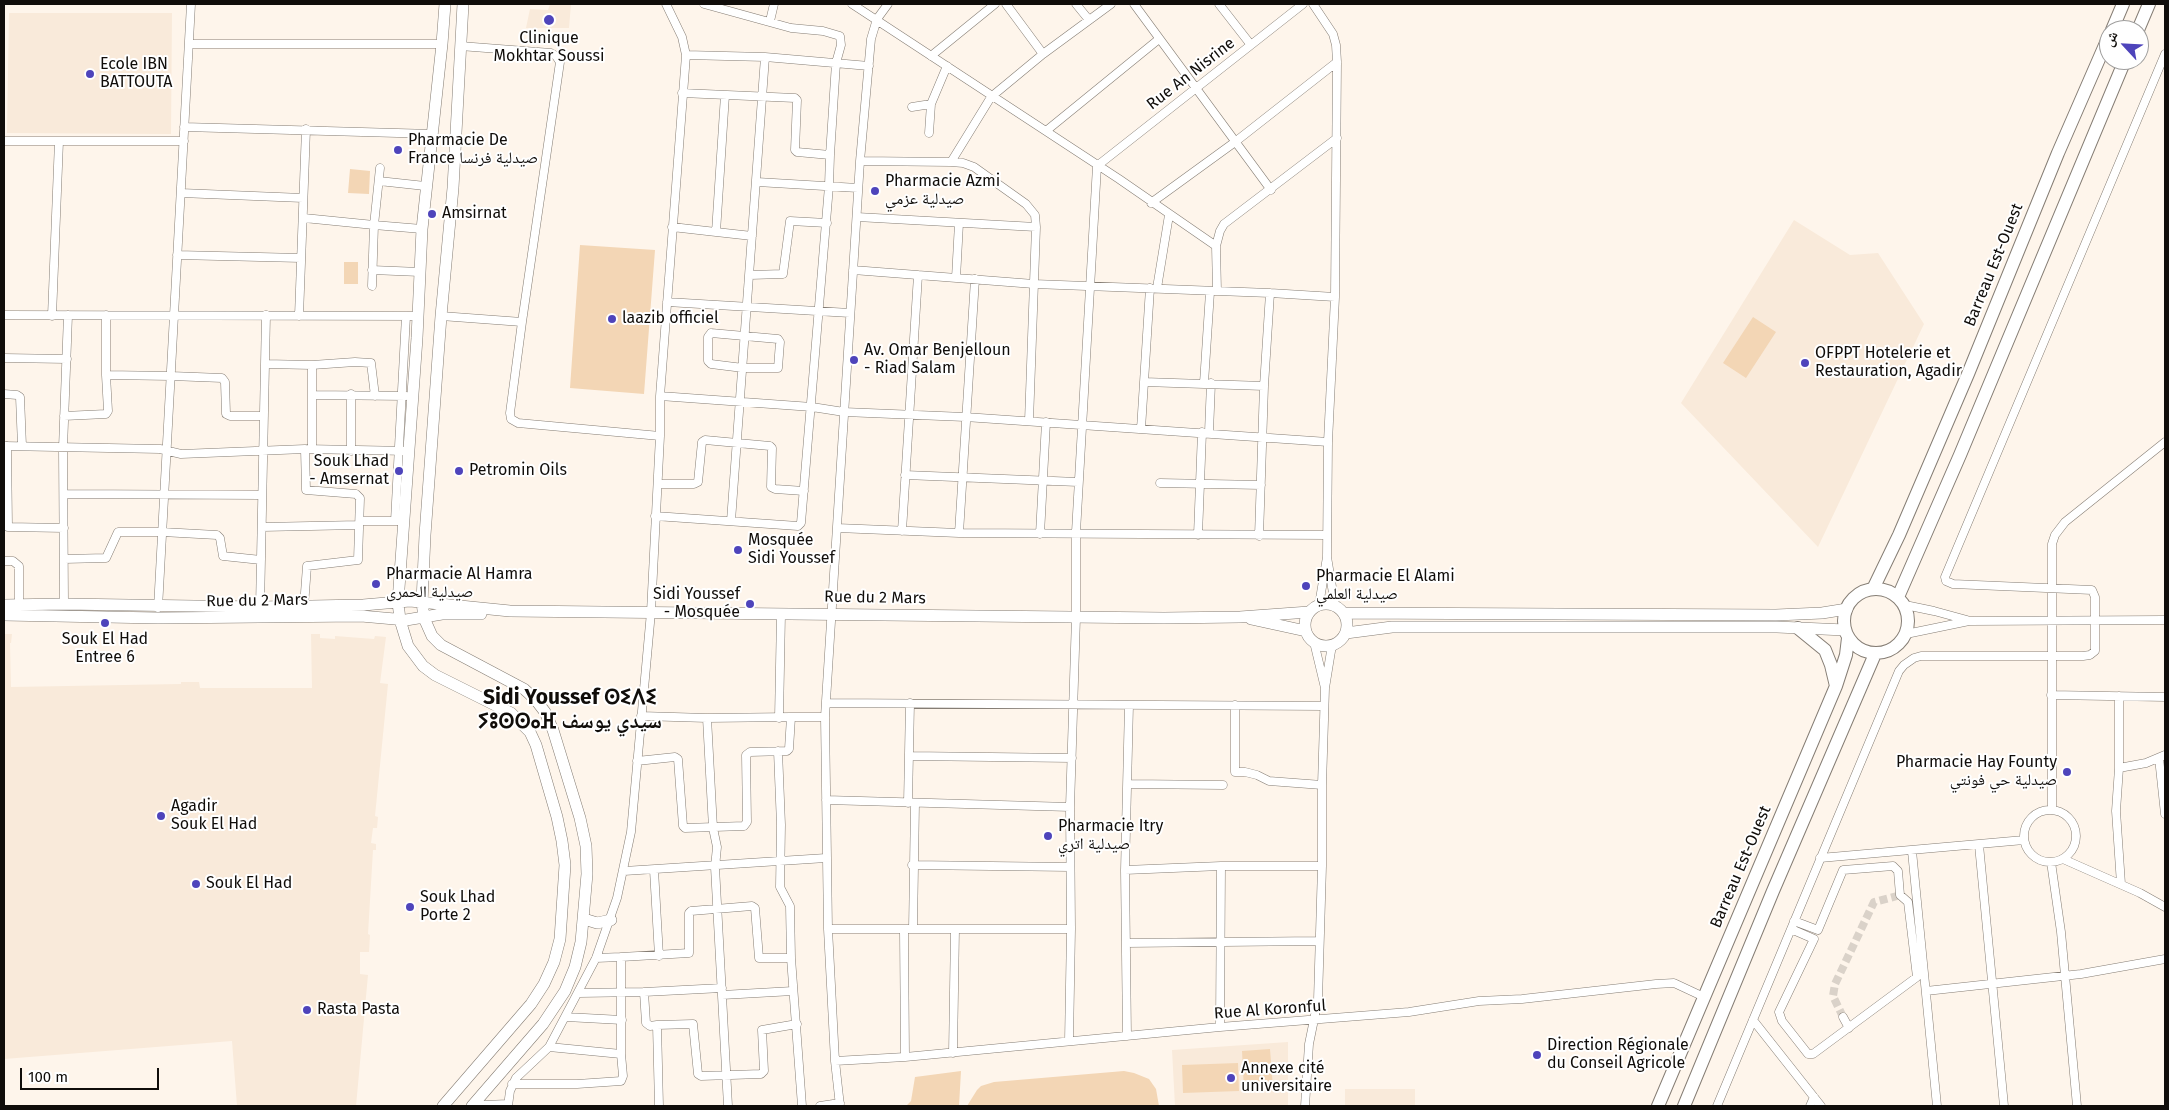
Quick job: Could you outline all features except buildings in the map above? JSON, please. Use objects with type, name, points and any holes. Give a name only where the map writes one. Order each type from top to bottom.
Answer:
[{"type":"main road","points":[[2116,20],[2123,4]]},
{"type":"main road","points":[[2142,20],[2149,4]]},
{"type":"main road","name":"Barreau Est-Ouest","points":[[1873,589],[1948,419],[2099,59]]},
{"type":"main road","points":[[1901,601],[2121,70]]},
{"type":"main road","points":[[1873,589],[1890,592],[1901,601],[1909,625],[1906,634],[1894,649],[1875,654],[1860,650],[1847,634],[1844,618],[1846,609],[1858,595],[1873,589]]},
{"type":"main road","points":[[1798,628],[1824,650],[1831,665],[1836,686]]},
{"type":"main road","name":"Barreau Est-Ouest","points":[[1658,1106],[1836,686],[1846,655],[1847,634]]},
{"type":"main road","points":[[1684,1106],[1773,890],[1875,654]]},
{"type":"street","points":[[158,612],[191,4]]},
{"type":"street","points":[[442,1106],[531,1004],[549,973],[557,951],[561,928],[564,853],[557,817],[536,745],[530,732],[511,713],[435,675],[423,666],[408,646],[400,620],[398,602],[399,521],[403,451],[418,316],[422,229],[445,4]]},
{"type":"street","points":[[463,4],[453,188],[441,316],[422,602],[424,618],[428,630],[441,645],[524,689],[540,704],[550,721],[583,832],[587,874],[581,942],[575,967],[558,1002],[543,1024],[473,1105]]},
{"type":"street","points":[[473,1105],[508,1105],[512,1084],[520,1073],[549,1047],[596,958],[610,920],[624,871],[631,832],[651,612],[660,436],[660,396],[686,55],[682,37],[666,4]]},
{"type":"street","points":[[655,516],[798,526],[801,523],[827,223],[836,63],[842,39],[837,34],[790,28],[721,6],[704,4]]},
{"type":"street","points":[[770,21],[774,4]]},
{"type":"street","points":[[852,4],[1046,131],[1151,204],[1216,246]]},
{"type":"street","points":[[820,1106],[840,1105],[835,1061],[828,930],[825,718],[860,160],[872,39],[877,19],[888,4]]},
{"type":"street","points":[[931,56],[996,4]]},
{"type":"street","points":[[1006,4],[1043,54]]},
{"type":"street","points":[[1076,4],[1089,20]]},
{"type":"street","points":[[950,162],[992,97],[1043,54],[1111,4]]},
{"type":"street","points":[[1134,4],[1271,190]]},
{"type":"street","points":[[1220,4],[1251,45]]},
{"type":"street","name":"Rue An Nisrine","points":[[1097,166],[1303,4]]},
{"type":"street","points":[[1313,4],[1333,34],[1337,62],[1335,297],[1328,442],[1327,557],[1319,605],[1309,612],[1306,621],[1306,631],[1314,642],[1325,688]]},
{"type":"street","points":[[1046,131],[1159,39]]},
{"type":"street","points":[[189,44],[442,44]]},
{"type":"street","points":[[460,46],[551,53],[560,62],[522,322],[510,413],[512,421],[660,436]]},
{"type":"street","points":[[1717,1106],[1899,671],[1908,661],[1921,656],[2083,656],[2094,653],[2096,648],[2096,622],[2094,593],[2092,590],[1953,584],[1946,581],[1944,577],[2165,54]]},
{"type":"street","points":[[686,55],[765,58],[869,66]]},
{"type":"street","points":[[731,522],[765,58]]},
{"type":"street","points":[[1151,204],[1235,142],[1337,62]]},
{"type":"street","points":[[929,134],[931,104],[947,66]]},
{"type":"street","points":[[2159,67],[2165,74]]},
{"type":"street","points":[[682,93],[796,99],[795,150],[797,152],[830,155]]},
{"type":"street","points":[[716,232],[725,95]]},
{"type":"street","points":[[912,107],[931,104]]},
{"type":"street","points":[[184,127],[433,134]]},
{"type":"street","points":[[299,316],[306,129]]},
{"type":"street","points":[[1198,535],[1199,483],[1206,432],[1216,246],[1220,230],[1229,219],[1271,190],[1337,138]]},
{"type":"street","points":[[52,316],[59,140]]},
{"type":"street","points":[[4,141],[184,141]]},
{"type":"street","points":[[860,160],[964,163],[1026,204],[1035,215],[1029,422]]},
{"type":"street","points":[[1068,1041],[1071,929],[1070,806],[1076,616],[1076,532],[1097,166]]},
{"type":"street","points":[[372,286],[374,224],[380,168]]},
{"type":"street","points":[[379,181],[426,186]]},
{"type":"street","points":[[757,182],[858,188]]},
{"type":"street","points":[[181,193],[303,198]]},
{"type":"street","points":[[1141,429],[1154,288],[1169,215]]},
{"type":"street","points":[[856,216],[1036,227]]},
{"type":"street","points":[[304,218],[422,229]]},
{"type":"street","points":[[750,275],[783,274],[790,221],[827,223]]},
{"type":"street","points":[[956,278],[959,222]]},
{"type":"street","points":[[672,227],[752,236]]},
{"type":"street","points":[[177,255],[301,258]]},
{"type":"street","points":[[372,270],[420,272]]},
{"type":"street","points":[[853,270],[1034,284],[1335,297]]},
{"type":"street","points":[[902,531],[918,275]]},
{"type":"street","points":[[959,533],[975,279]]},
{"type":"street","points":[[1259,536],[1264,386],[1270,293]]},
{"type":"street","points":[[667,302],[850,312]]},
{"type":"street","points":[[4,315],[418,316]]},
{"type":"street","points":[[64,416],[106,414],[108,411],[106,315]]},
{"type":"street","points":[[260,607],[266,315]]},
{"type":"street","points":[[64,604],[63,448],[68,316]]},
{"type":"street","points":[[406,316],[408,396]]},
{"type":"street","points":[[441,316],[522,322]]},
{"type":"street","points":[[711,334],[778,339],[780,342],[777,368],[743,368],[709,362],[708,337],[711,334]]},
{"type":"street","points":[[4,358],[67,359]]},
{"type":"street","points":[[265,364],[371,363],[375,396]]},
{"type":"street","points":[[304,606],[306,566],[357,560],[360,523],[360,498],[358,494],[310,492],[305,488],[312,395],[312,364]]},
{"type":"street","points":[[106,375],[222,378],[224,382],[226,414],[230,416],[264,416]]},
{"type":"street","points":[[1144,382],[1264,386]]},
{"type":"street","points":[[4,394],[17,395],[20,398],[22,446]]},
{"type":"street","points":[[351,394],[351,451]]},
{"type":"street","points":[[312,395],[408,396]]},
{"type":"street","points":[[660,396],[812,407],[844,412],[1046,422],[1328,442]]},
{"type":"street","points":[[1040,534],[1046,422]]},
{"type":"street","points":[[658,484],[696,484],[698,482],[703,440],[772,446],[771,487],[775,489],[804,491]]},
{"type":"street","points":[[2052,810],[2052,544],[2059,529],[2102,491],[2165,442]]},
{"type":"street","points":[[64,528],[6,527],[5,446],[168,450],[181,454],[308,449],[403,451]]},
{"type":"street","points":[[906,475],[1078,482]]},
{"type":"street","points":[[1160,482],[1261,484]]},
{"type":"street","points":[[64,494],[164,493],[262,495]]},
{"type":"street","points":[[262,527],[399,521]]},
{"type":"street","points":[[837,528],[959,533],[1040,534],[1076,532],[1259,536],[1327,535]]},
{"type":"street","points":[[64,559],[106,558],[118,532],[162,532],[217,535],[220,538],[223,556],[261,560]]},
{"type":"street","points":[[1314,642],[1323,646],[1332,645],[1340,641],[1346,633],[1347,619],[1339,609],[1327,557]]},
{"type":"street","points":[[4,561],[13,561],[19,566],[19,604]]},
{"type":"street","points":[[1901,601],[1968,621]]},
{"type":"street","name":"Rue du 2 Mars","points":[[4,615],[158,612],[260,607],[363,606],[398,602],[422,602],[510,611],[781,614],[1240,617],[1309,612]]},
{"type":"street","name":"Rue du 2 Mars","points":[[4,605],[64,604],[158,612],[361,616],[400,620],[442,614],[485,614],[510,611]]},
{"type":"street","points":[[1319,605],[1339,609],[1776,615],[1846,609]]},
{"type":"street","points":[[779,718],[781,614]]},
{"type":"street","name":"Rue du 2 Mars","points":[[1240,617],[1306,631]]},
{"type":"street","points":[[1906,634],[1968,621],[2096,622],[2165,620]]},
{"type":"street","points":[[1346,633],[1392,628],[1798,628],[1847,634]]},
{"type":"street","points":[[1305,1106],[1309,1044],[1318,1000],[1324,706],[1332,645]]},
{"type":"street","points":[[2051,695],[2165,697]]},
{"type":"street","points":[[2119,696],[2120,768],[2116,811],[2120,884]]},
{"type":"street","points":[[826,703],[1324,706]]},
{"type":"street","points":[[910,703],[909,756],[913,929]]},
{"type":"street","points":[[1126,1036],[1125,870],[1129,784],[1129,705]]},
{"type":"street","points":[[1235,705],[1235,772],[1257,775],[1270,781],[1322,785]]},
{"type":"street","points":[[641,716],[825,718]]},
{"type":"street","points":[[637,761],[676,758],[679,761],[682,826],[687,829],[746,825],[746,755],[750,752],[786,751],[790,746],[791,717]]},
{"type":"street","points":[[707,718],[713,828],[717,847],[715,867],[719,908],[728,1106]]},
{"type":"street","points":[[778,751],[781,825],[780,887],[790,906],[791,958],[802,1106]]},
{"type":"street","points":[[909,756],[1072,758]]},
{"type":"street","points":[[2120,768],[2146,763],[2162,756],[2165,814]]},
{"type":"street","points":[[1129,784],[1223,785]]},
{"type":"street","points":[[826,800],[1070,806]]},
{"type":"street","points":[[2044,810],[2052,810],[2067,816],[2075,830],[2074,846],[2063,859],[2051,862],[2042,861],[2034,857],[2027,850],[2024,840],[2026,825],[2030,818],[2044,810]]},
{"type":"street","points":[[1820,858],[2024,840]]},
{"type":"street","points":[[1979,845],[2004,1106]]},
{"type":"street","points":[[1912,851],[1937,1106]]},
{"type":"street","points":[[624,871],[715,867],[779,860],[826,858]]},
{"type":"street","points":[[2063,859],[2165,906]]},
{"type":"street","points":[[2051,862],[2066,975],[2077,1106]]},
{"type":"street","points":[[912,865],[1070,868]]},
{"type":"street","points":[[1125,870],[1222,866],[1322,866]]},
{"type":"street","points":[[1220,1027],[1222,866]]},
{"type":"street","points":[[1893,866],[1898,871],[1898,895],[1908,902],[1917,977],[1813,1054],[1808,1054],[1780,1016],[1779,1008],[1818,930],[1843,870],[1893,866]]},
{"type":"street","points":[[654,870],[659,956]]},
{"type":"street","points":[[596,958],[689,954],[689,912],[719,908],[754,907],[759,958],[791,958]]},
{"type":"street","points":[[584,919],[597,922],[610,920]]},
{"type":"street","points":[[1794,920],[1818,930]]},
{"type":"street","points":[[953,1053],[955,929]]},
{"type":"street","points":[[828,930],[1071,929]]},
{"type":"street","points":[[1791,929],[1814,940]]},
{"type":"street","points":[[904,931],[905,1057]]},
{"type":"street","points":[[1126,943],[1319,941]]},
{"type":"street","points":[[512,1084],[619,1083],[623,1076],[620,1054],[622,1020],[621,957]]},
{"type":"street","points":[[1926,991],[2066,975],[2165,959]]},
{"type":"street","name":"Rue Al Koronful","points":[[835,1061],[953,1053],[1220,1027],[1314,1021],[1409,1012],[1479,1001],[1522,999],[1674,983],[1704,997]]},
{"type":"street","points":[[579,993],[793,991]]},
{"type":"street","points":[[644,992],[646,1023],[650,1026],[693,1024],[698,1074],[701,1076],[762,1073],[762,1030],[797,1024]]},
{"type":"street","points":[[566,1017],[622,1020]]},
{"type":"street","points":[[1843,1017],[1849,1028]]},
{"type":"street","points":[[1753,1020],[1821,1106]]},
{"type":"street","points":[[657,1025],[660,1106]]},
{"type":"street","points":[[549,1047],[620,1054]]},
{"type":"street","points":[[1810,1106],[1814,1097]]},
{"type":"shaded area","name":"Clinique Mokhtar Soussi","points":[[550,4],[571,4],[569,28],[526,28],[530,9],[548,10]]},
{"type":"shaded area","name":"Ecole IBN BATTOUTA","points":[[9,13],[172,13],[171,134],[7,133]]},
{"type":"shaded area","points":[[350,169],[370,171],[369,194],[348,193]]},
{"type":"shaded area","name":"OFPPT Hotelerie et Restauration, Agadir","points":[[1794,220],[1850,255],[1878,253],[1924,324],[1818,547],[1681,403]]},
{"type":"shaded area","name":"laazib officiel","points":[[580,245],[655,250],[644,394],[570,388]]},
{"type":"shaded area","points":[[344,262],[358,262],[358,284],[344,284]]},
{"type":"shaded area","points":[[1753,317],[1776,332],[1746,378],[1723,363]]},
{"type":"shaded area","points":[[4,634],[12,634],[10,643],[11,687],[181,684],[181,682],[199,682],[200,688],[312,688],[311,634],[320,634],[320,638],[335,639],[335,636],[374,639],[375,636],[386,637],[380,683],[388,684],[375,816],[378,817],[377,828],[373,828],[371,843],[376,844],[376,850],[373,850],[368,934],[370,935],[369,952],[360,952],[360,974],[368,975],[356,1106],[237,1106],[232,1041],[4,1059]]},
{"type":"shaded area","name":"Annexe cité universitaire","points":[[1288,1042],[1288,1106],[1175,1106],[1172,1050]]},
{"type":"shaded area","points":[[1270,1049],[1273,1088],[1244,1090],[1242,1051]]},
{"type":"shaded area","points":[[1238,1063],[1239,1091],[1183,1093],[1182,1065]]},
{"type":"shaded area","points":[[961,1071],[959,1106],[906,1106],[911,1101],[915,1077]]},
{"type":"shaded area","points":[[1124,1071],[1149,1079],[1156,1089],[1159,1106],[967,1106],[981,1086],[994,1082]]},
{"type":"shaded area","points":[[1345,1089],[1415,1089],[1415,1106],[1345,1106]]},
{"type":"tunnel","points":[[1843,1017],[1833,996],[1835,984],[1874,902],[1897,896]]},
{"type":"place","name":"Clinique Mokhtar Soussi","points":[[549,20]]},
{"type":"place","name":"Ecole IBN BATTOUTA","points":[[90,74]]},
{"type":"place","name":"Pharmacie De France صيدلية فرنسا","points":[[398,150]]},
{"type":"place","name":"Pharmacie Azmi صيدلية عزمي","points":[[875,191]]},
{"type":"place","name":"Amsirnat","points":[[432,214]]},
{"type":"place","name":"laazib officiel","points":[[612,319]]},
{"type":"place","name":"Av. Omar Benjelloun - Riad Salam","points":[[854,360]]},
{"type":"place","name":"OFPPT Hotelerie et Restauration, Agadir","points":[[1805,363]]},
{"type":"place","name":"Souk Lhad - Amsernat","points":[[399,471]]},
{"type":"place","name":"Petromin Oils","points":[[459,471]]},
{"type":"place","name":"Mosquée Sidi Youssef","points":[[738,550]]},
{"type":"place","name":"Pharmacie Al Hamra صيدلية الحمرى","points":[[376,584]]},
{"type":"place","name":"Pharmacie El Alami صيدلية العلمي","points":[[1306,586]]},
{"type":"place","name":"Sidi Youssef - Mosquée","points":[[750,604]]},
{"type":"place","name":"Souk El Had Entree 6","points":[[105,623]]},
{"type":"place","name":"Pharmacie Hay Founty صيدلية حي فونتي","points":[[2067,772]]},
{"type":"place","name":"Agadir Souk El Had","points":[[161,816]]},
{"type":"place","name":"Pharmacie Itry صيدلية اتري","points":[[1048,836]]},
{"type":"place","name":"Souk El Had","points":[[196,884]]},
{"type":"place","name":"Souk Lhad Porte 2","points":[[410,907]]},
{"type":"place","name":"Rasta Pasta","points":[[307,1010]]},
{"type":"place","name":"Direction Régionale du Conseil Agricole","points":[[1537,1055]]},
{"type":"place","name":"Annexe cité universitaire","points":[[1231,1078]]},
{"type":"district","name":"Sidi Youssef ⵙⵉⴷⵉ ⵢⵓⵙⵙⴰⴼ سيدي يوسف","points":[[570,710]]}]
